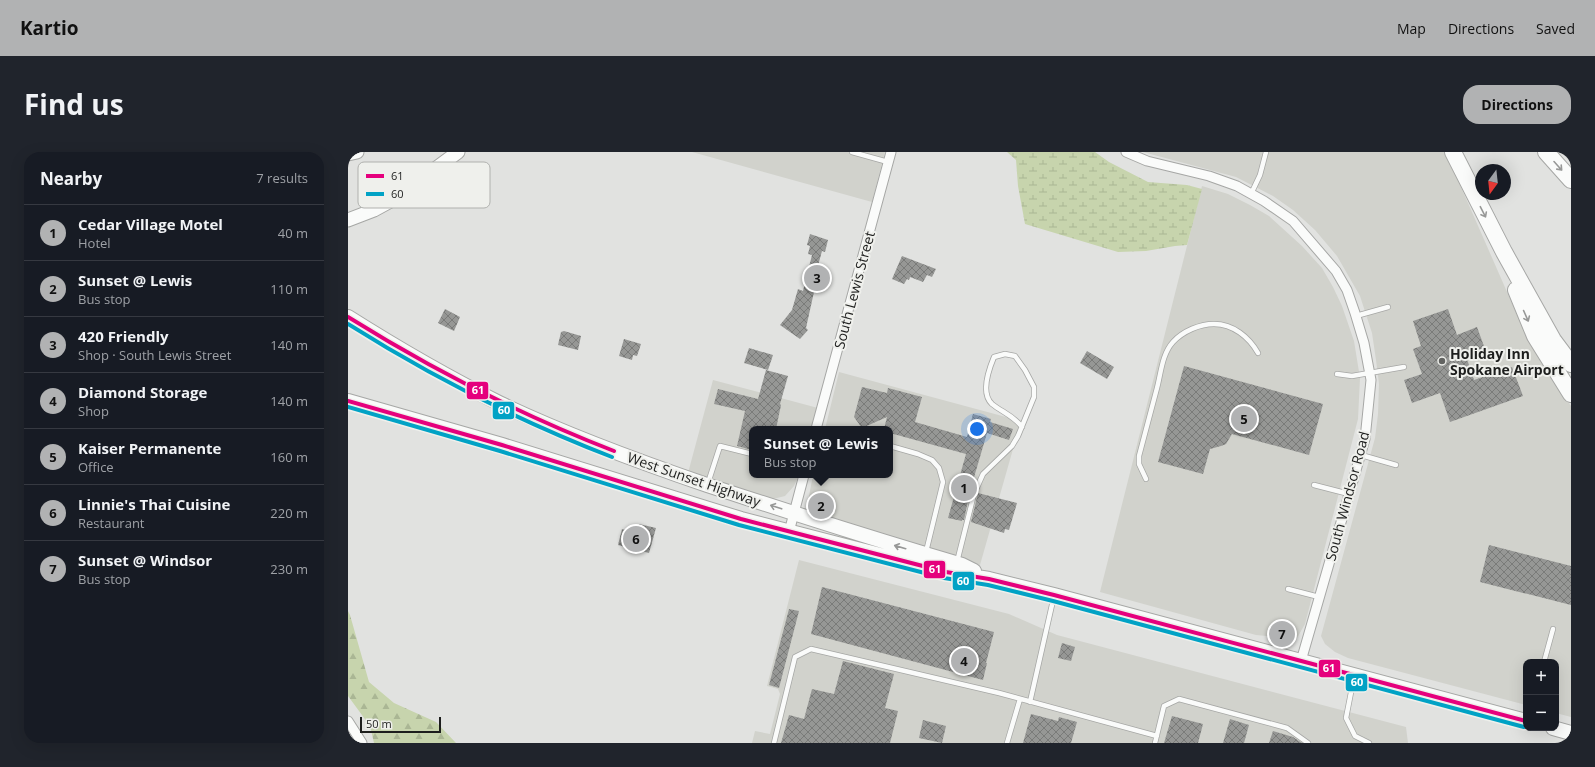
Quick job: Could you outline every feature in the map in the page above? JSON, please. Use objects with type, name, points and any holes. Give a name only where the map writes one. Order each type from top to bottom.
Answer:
[{"type":"highway","points":[[1453,152],[1504,252],[1553,340],[1571,364]]},
{"type":"highway","points":[[1546,152],[1571,180]]},
{"type":"highway","points":[[1504,252],[1517,296],[1535,336],[1571,394]]},
{"type":"main road","points":[[348,154],[357,152]]},
{"type":"main road","points":[[445,162],[458,152]]},
{"type":"main road","points":[[348,220],[378,208]]},
{"type":"main road","name":"West Sunset Highway","points":[[348,317],[426,364],[499,403],[591,442],[707,485],[956,564],[989,579]]},
{"type":"main road","name":"West Sunset Highway","points":[[348,401],[502,445],[714,512],[946,572],[989,579],[1054,594],[1354,676],[1523,720]]},
{"type":"main road","points":[[1559,730],[1571,733]]},
{"type":"street","name":"South Lewis Street","points":[[817,426],[891,152]]},
{"type":"street","name":"South Windsor Road","points":[[1126,152],[1147,161],[1209,176],[1237,186],[1293,221],[1336,271],[1347,290],[1356,316],[1364,343],[1371,380],[1365,439],[1302,661]]},
{"type":"street","points":[[789,532],[803,478]]},
{"type":"street","points":[[348,721],[362,743]]},
{"type":"lane","points":[[852,152],[888,162]]},
{"type":"lane","points":[[1251,194],[1260,175],[1266,152]]},
{"type":"lane","points":[[1356,316],[1388,307]]},
{"type":"lane","points":[[1146,479],[1139,464],[1139,456],[1165,358],[1168,349],[1173,342],[1181,335],[1192,329],[1209,324],[1218,324],[1228,326],[1236,330],[1250,342],[1258,353]]},
{"type":"lane","points":[[956,564],[974,494],[983,474],[1012,446],[1022,427],[1034,397],[1034,387],[1025,370],[1015,356],[1005,354],[994,357],[989,369],[986,392],[991,403],[1018,421],[1022,427]]},
{"type":"lane","points":[[1337,374],[1352,376],[1404,367]]},
{"type":"lane","points":[[707,485],[720,446],[749,453]]},
{"type":"lane","points":[[893,447],[918,454],[932,460],[939,468],[943,482],[925,554]]},
{"type":"lane","points":[[1361,455],[1396,464]]},
{"type":"lane","points":[[1314,485],[1349,494]]},
{"type":"lane","points":[[1288,589],[1319,597]]},
{"type":"lane","points":[[1030,702],[1054,594]]},
{"type":"lane","points":[[1545,659],[1552,629]]},
{"type":"lane","points":[[774,743],[795,657],[811,649],[1020,699],[1157,736]]},
{"type":"lane","points":[[1354,676],[1346,718],[1355,736],[1369,743]]},
{"type":"lane","points":[[1007,743],[1020,699]]},
{"type":"lane","points":[[1155,743],[1164,706],[1179,699],[1287,728],[1308,743]]},
{"type":"shaded area","points":[[692,152],[885,152],[872,202]]},
{"type":"shaded area","points":[[1143,152],[1444,152],[1454,171],[1518,317],[1548,374],[1571,406],[1571,717],[1559,714],[1559,659],[1523,659],[1523,704],[1348,658],[1335,652],[1325,644],[1321,636],[1375,438],[1378,414],[1379,384],[1372,333],[1360,296],[1337,256],[1315,230],[1293,210],[1273,196],[1236,177]]},
{"type":"shaded area","points":[[1202,186],[1228,194],[1269,216],[1302,246],[1322,268],[1333,287],[1342,306],[1354,341],[1360,378],[1358,419],[1305,624],[1297,638],[1256,635],[1100,592]]},
{"type":"shaded area","points":[[839,372],[1021,421],[980,565],[820,516],[813,511],[810,507],[809,496],[812,478],[893,478],[893,426],[826,426]]},
{"type":"shaded area","points":[[713,380],[818,408],[813,426],[749,426],[749,478],[798,478],[794,486],[785,496],[769,500],[688,473]]},
{"type":"shaded area","points":[[799,560],[1009,614],[1057,635],[1406,727],[1408,743],[752,743],[755,731],[770,734],[780,694],[778,689],[767,686]]},
{"type":"green space","points":[[1007,152],[1095,152],[1109,162],[1148,182],[1187,185],[1202,189],[1187,245],[1146,251],[1118,252],[1025,224],[1018,186],[1016,160]]},
{"type":"green space","points":[[348,611],[369,682],[394,703],[436,722],[456,743],[374,743],[370,726],[348,696]]},
{"type":"building","points":[[810,234],[828,240],[825,252],[822,251],[816,273],[828,276],[825,285],[816,283],[806,328],[808,330],[800,339],[780,325],[792,310],[798,289],[803,291],[812,255],[808,254],[810,246],[807,245]]},
{"type":"building","points":[[902,256],[936,269],[932,277],[927,275],[923,282],[910,277],[904,284],[892,279]]},
{"type":"building","points":[[445,309],[460,317],[454,331],[438,323]]},
{"type":"building","name":"Holiday Inn Spokane Airport","points":[[1448,309],[1457,335],[1477,327],[1485,349],[1466,356],[1474,380],[1512,367],[1523,396],[1450,422],[1440,393],[1412,403],[1404,380],[1422,374],[1413,349],[1421,346],[1413,321]]},
{"type":"building","points":[[564,331],[581,336],[578,350],[558,345],[561,332]]},
{"type":"building","points":[[624,339],[641,344],[637,356],[633,355],[632,360],[619,356]]},
{"type":"building","points":[[749,348],[773,355],[768,370],[744,363]]},
{"type":"building","points":[[1087,351],[1114,367],[1107,379],[1080,363]]},
{"type":"building","points":[[1184,366],[1323,404],[1309,455],[1232,434],[1226,444],[1210,449],[1203,474],[1158,462]]},
{"type":"building","points":[[766,370],[788,376],[780,404],[777,426],[749,426],[749,449],[737,446],[745,411],[714,404],[718,389],[758,399]]},
{"type":"building","points":[[862,387],[887,393],[888,388],[922,397],[915,422],[967,437],[973,414],[991,419],[990,422],[1013,429],[1009,440],[987,433],[970,491],[964,520],[962,521],[948,518],[966,454],[893,434],[893,426],[885,426],[887,417],[867,426],[861,426],[854,417]]},
{"type":"building","points":[[978,493],[1017,503],[1009,530],[1005,529],[1004,533],[971,522]]},
{"type":"building","points":[[639,524],[656,528],[649,553],[618,545],[622,529],[637,533]]},
{"type":"building","points":[[1489,545],[1571,566],[1571,605],[1480,582]]},
{"type":"building","points":[[822,587],[994,632],[983,680],[811,634]]},
{"type":"building","points":[[789,609],[799,611],[779,688],[769,685]]},
{"type":"building","points":[[1062,643],[1075,647],[1071,661],[1058,658]]},
{"type":"building","points":[[843,661],[894,674],[885,708],[898,711],[890,743],[781,743],[789,715],[804,719],[812,689],[834,694]]},
{"type":"building","points":[[1031,714],[1058,721],[1059,717],[1077,722],[1071,743],[1023,743]]},
{"type":"building","points":[[1172,716],[1203,724],[1198,743],[1164,743]]},
{"type":"building","points":[[1230,719],[1249,725],[1244,743],[1223,743]]},
{"type":"building","points":[[923,720],[946,726],[942,743],[919,738]]},
{"type":"building","points":[[1273,731],[1293,737],[1302,743],[1269,743]]},
{"type":"transit line","name":"61","points":[[348,317],[412,355],[511,407],[614,451]]},
{"type":"transit line","name":"60","points":[[348,324],[412,362],[477,397],[543,428],[612,457]]},
{"type":"transit line","name":"61","points":[[348,401],[502,445],[741,519],[946,572],[989,579],[1054,595],[1523,720]]},
{"type":"transit line","name":"60","points":[[348,407],[500,451],[739,525],[944,578],[988,585],[1053,601],[1523,727]]},
{"type":"place","name":"420 Friendly","points":[[817,278]]},
{"type":"place","name":"Holiday Inn Spokane Airport","points":[[1442,361]]},
{"type":"place","name":"Kaiser Permanente","points":[[1244,419]]},
{"type":"place","name":"Cedar Village Motel","points":[[964,488]]},
{"type":"place","name":"Sunset @ Lewis","points":[[821,506]]},
{"type":"place","name":"Linnie's Thai Cuisine","points":[[636,539]]},
{"type":"place","name":"Sunset @ Windsor","points":[[1282,634]]},
{"type":"place","name":"Diamond Storage","points":[[964,661]]}]
